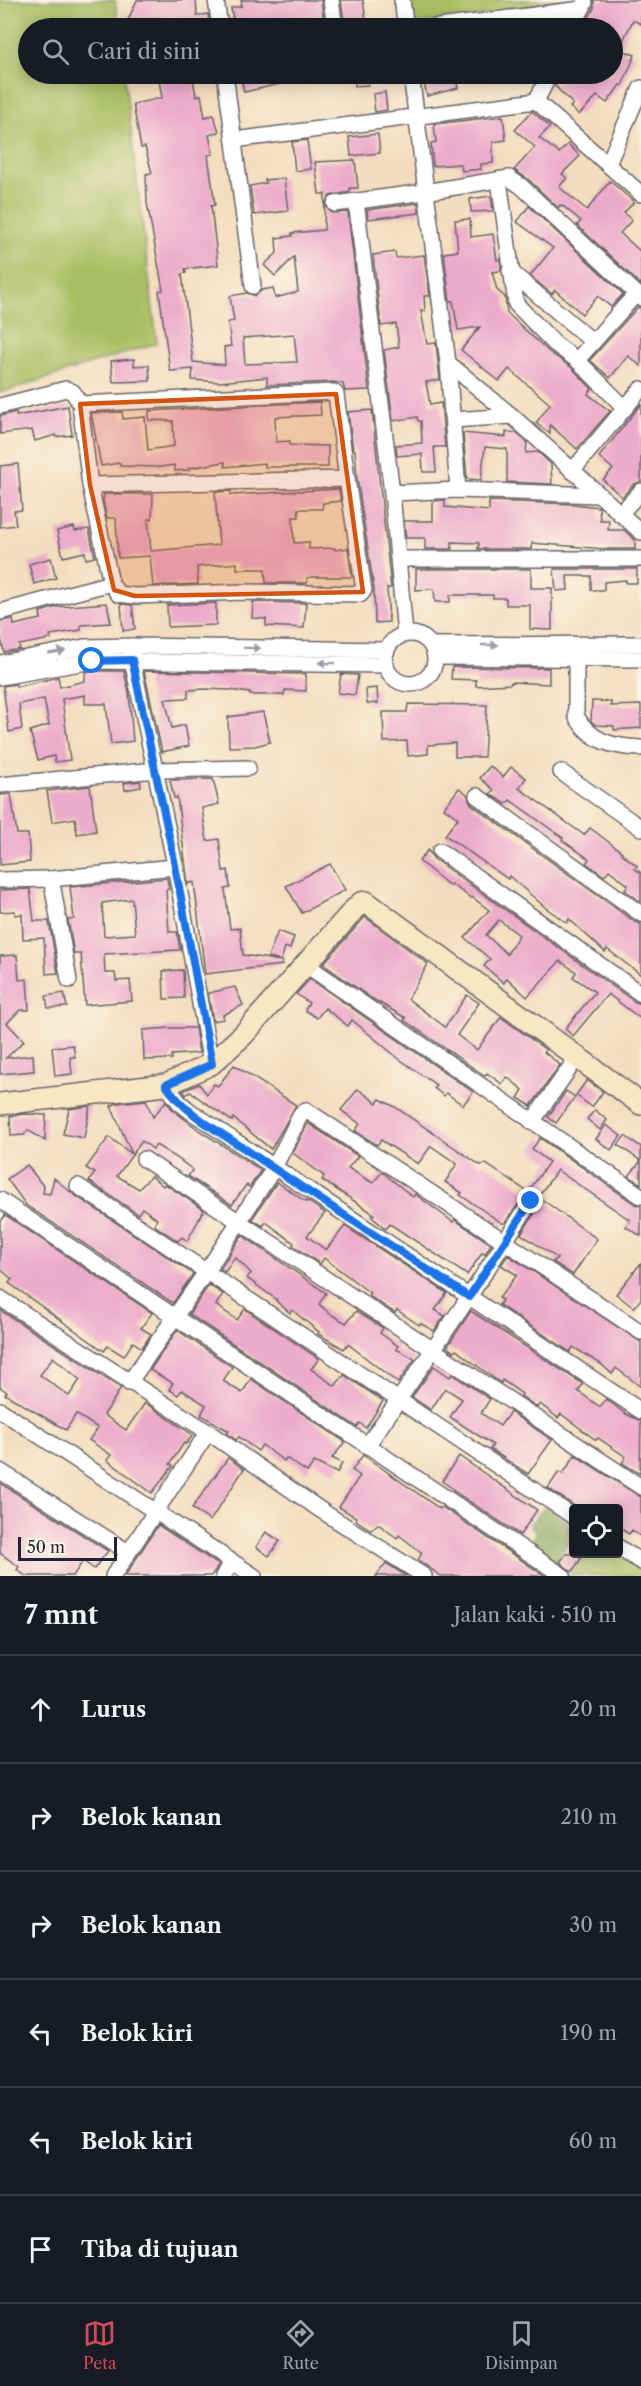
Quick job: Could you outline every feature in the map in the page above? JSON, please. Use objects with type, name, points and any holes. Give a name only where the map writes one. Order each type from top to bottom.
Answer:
[{"type":"street","points":[[216,0],[219,18]]},
{"type":"street","points":[[331,0],[334,18]]},
{"type":"street","points":[[402,0],[405,18]]},
{"type":"street","points":[[496,18],[581,5]]},
{"type":"street","points":[[226,84],[253,286]]},
{"type":"street","points":[[412,84],[424,192],[448,363],[458,490]]},
{"type":"street","points":[[536,101],[545,84]]},
{"type":"street","points":[[608,164],[641,88]]},
{"type":"street","points":[[234,140],[536,101],[641,194]]},
{"type":"street","points":[[335,204],[509,177],[639,296],[577,360]]},
{"type":"street","points":[[499,180],[516,304],[555,344],[577,360],[625,408]]},
{"type":"street","points":[[356,201],[400,559],[405,634]]},
{"type":"street","points":[[510,271],[593,342]]},
{"type":"street","points":[[448,363],[512,416],[641,532]]},
{"type":"street","points":[[0,406],[66,389],[73,392],[80,404],[90,485],[111,583],[118,594],[135,596],[243,592],[361,594],[364,590],[334,392],[80,404]]},
{"type":"street","points":[[572,471],[641,389]]},
{"type":"street","points":[[453,420],[512,416]]},
{"type":"street","points":[[90,485],[347,479]]},
{"type":"street","points":[[392,492],[458,490],[598,495]]},
{"type":"street","points":[[620,514],[641,491]]},
{"type":"street","points":[[400,559],[641,559]]},
{"type":"street","points":[[0,612],[111,583]]},
{"type":"street","points":[[405,634],[415,634],[424,638],[433,651],[434,667],[428,676],[419,682],[408,684],[398,681],[390,674],[386,658],[391,643],[405,634]]},
{"type":"street","points":[[433,651],[641,644]]},
{"type":"street","points":[[0,663],[84,647],[132,653],[386,658]]},
{"type":"street","points":[[433,651],[576,659],[641,659]]},
{"type":"street","points":[[0,677],[132,653]]},
{"type":"street","points":[[132,653],[212,1064]]},
{"type":"street","points":[[576,659],[576,716],[579,722],[589,734],[601,741],[619,747],[641,748]]},
{"type":"street","points":[[0,785],[156,770],[248,768]]},
{"type":"street","points":[[561,772],[641,828]]},
{"type":"street","points":[[477,796],[641,914]]},
{"type":"street","points":[[440,851],[641,994]]},
{"type":"street","points":[[0,880],[50,879],[175,867]]},
{"type":"street","points":[[50,879],[69,980]]},
{"type":"street","points":[[0,1104],[166,1085],[212,1064],[243,1035],[361,903],[370,903],[641,1104]]},
{"type":"street","points":[[305,964],[641,1196]]},
{"type":"street","points":[[532,1122],[578,1056]]},
{"type":"street","points":[[166,1085],[179,1102],[190,1111],[273,1168],[641,1411]]},
{"type":"street","points":[[129,1383],[206,1272],[273,1168],[301,1114],[306,1110],[641,1332]]},
{"type":"street","points":[[144,1160],[641,1487]]},
{"type":"street","points":[[78,1186],[396,1401],[569,1514]]},
{"type":"street","points":[[0,1200],[563,1576]]},
{"type":"street","points":[[367,1446],[469,1297],[531,1201]]},
{"type":"street","points":[[0,1298],[208,1432],[322,1511],[424,1576]]},
{"type":"street","points":[[0,1410],[254,1576]]},
{"type":"street","points":[[113,1576],[208,1432]]},
{"type":"street","points":[[0,1471],[128,1552]]},
{"type":"street","points":[[623,1550],[641,1562]]},
{"type":"street","points":[[223,1576],[233,1562]]},
{"type":"highlighted area","points":[[336,394],[363,592],[135,596],[114,590],[90,485],[80,404]]},
{"type":"green space","points":[[0,0],[115,0],[118,18],[18,18],[18,84],[125,84],[157,343],[0,393]]},
{"type":"green space","points":[[406,0],[573,0],[573,4],[464,18],[408,18]]},
{"type":"green space","points":[[545,1506],[569,1524],[567,1533],[569,1531],[569,1541],[554,1564],[529,1544],[537,1532],[530,1526]]},
{"type":"green space","points":[[623,1557],[641,1569],[641,1576],[574,1576],[570,1574],[581,1558]]},
{"type":"building","points":[[137,0],[196,0],[197,16],[208,14],[208,18],[129,18]]},
{"type":"building","points":[[241,0],[321,0],[324,18],[233,18],[231,8],[242,6]]},
{"type":"building","points":[[341,0],[363,0],[366,18],[344,18]]},
{"type":"building","points":[[594,0],[641,0],[641,24],[633,20],[623,41],[623,18],[589,18],[594,8]]},
{"type":"building","points":[[623,50],[635,55],[623,84]]},
{"type":"building","points":[[160,84],[194,84],[196,96],[201,95],[205,117],[214,115],[219,132],[209,135],[213,154],[208,155],[215,205],[211,206],[218,265],[185,269],[186,273],[182,274],[193,362],[225,365],[224,347],[231,346],[228,322],[234,321],[230,296],[247,293],[255,296],[262,290],[273,288],[275,298],[298,292],[294,257],[275,276],[264,265],[277,253],[276,238],[292,236],[292,233],[324,230],[325,194],[319,194],[315,162],[355,160],[358,188],[350,188],[350,192],[330,196],[325,205],[332,213],[348,212],[369,390],[345,391],[343,384],[334,382],[267,385],[267,377],[220,382],[192,380],[193,369],[170,371],[159,291],[163,290],[147,203],[146,174],[152,173],[145,147],[141,148],[133,104],[162,98]],"holes":[[[294,334],[297,362],[245,364],[243,338]]]},
{"type":"building","points":[[242,84],[281,84],[244,92]]},
{"type":"building","points":[[424,84],[457,84],[458,88],[427,96]]},
{"type":"building","points":[[556,84],[623,84],[607,103],[597,96],[579,115],[570,107],[573,104],[555,86]]},
{"type":"building","points":[[385,92],[387,110],[375,112],[373,94]]},
{"type":"building","points":[[532,111],[550,127],[539,138],[559,153],[568,144],[580,156],[562,174],[567,178],[559,187],[587,210],[610,181],[634,202],[624,213],[632,220],[620,233],[641,252],[641,285],[577,225],[581,221],[564,207],[560,205],[558,208],[528,179],[514,170],[535,147],[515,130]]},
{"type":"building","points":[[503,116],[506,140],[493,142],[493,163],[481,164],[481,169],[462,171],[461,164],[433,166],[431,143],[436,142],[434,124]]},
{"type":"building","points":[[378,134],[380,153],[351,156],[349,137]]},
{"type":"building","points":[[307,140],[311,169],[295,171],[292,142]]},
{"type":"building","points":[[284,178],[288,211],[254,215],[250,186],[266,183],[265,180]]},
{"type":"building","points":[[491,196],[493,211],[471,212],[470,199]]},
{"type":"building","points":[[418,203],[419,213],[368,219],[367,210]]},
{"type":"building","points":[[529,206],[623,294],[611,307],[598,296],[582,314],[555,290],[552,294],[530,276],[553,248],[517,222]]},
{"type":"building","points":[[470,219],[471,237],[493,234],[497,260],[500,259],[501,267],[500,271],[492,272],[497,290],[505,297],[507,313],[549,352],[571,367],[592,389],[588,394],[610,411],[577,449],[550,425],[550,434],[536,423],[550,404],[529,386],[509,369],[499,381],[461,350],[480,327],[458,330],[453,301],[450,301],[444,253],[458,251],[455,220]]},
{"type":"building","points":[[395,252],[396,258],[424,255],[430,296],[424,296],[425,311],[421,311],[427,344],[436,343],[440,380],[426,382],[430,405],[441,403],[445,447],[434,447],[436,472],[423,472],[422,454],[397,456],[396,445],[422,443],[421,421],[418,421],[417,417],[393,421],[384,350],[399,347],[396,324],[381,326],[373,255]]},
{"type":"building","points":[[638,307],[641,308],[641,366],[628,356],[610,378],[590,360]]},
{"type":"building","points":[[134,359],[134,366],[149,365],[150,381],[113,382],[111,361]]},
{"type":"building","points":[[320,402],[321,415],[275,417],[276,442],[290,441],[290,445],[328,446],[328,467],[265,467],[265,463],[225,467],[225,462],[175,471],[174,465],[120,466],[120,463],[101,466],[91,413],[122,412],[123,419],[145,417],[148,450],[174,446],[173,421],[149,420],[149,411]]},
{"type":"building","points":[[641,404],[641,482],[634,484],[622,497],[603,480],[613,469],[599,457]]},
{"type":"building","points":[[68,406],[72,435],[56,437],[56,435],[35,441],[32,430],[0,434],[0,416],[16,412],[16,416]]},
{"type":"building","points":[[372,410],[391,588],[387,588],[389,622],[375,623],[374,589],[348,412]]},
{"type":"building","points":[[506,432],[516,433],[527,442],[526,453],[538,452],[551,464],[552,484],[507,482],[507,449],[485,447],[481,480],[467,479],[463,433],[506,437]]},
{"type":"building","points":[[18,464],[22,510],[14,511],[16,525],[0,527],[0,466]]},
{"type":"building","points":[[339,489],[341,501],[323,503],[322,509],[298,509],[299,517],[293,517],[294,543],[309,542],[309,549],[348,548],[352,577],[311,577],[307,578],[307,583],[266,583],[265,569],[237,569],[237,563],[197,567],[198,584],[153,586],[150,556],[118,558],[116,518],[107,518],[103,501],[104,494],[153,494],[152,519],[148,519],[151,551],[219,545],[215,492],[231,491],[231,495]]},
{"type":"building","points":[[445,500],[445,507],[489,511],[489,501],[599,507],[600,520],[609,520],[608,530],[624,530],[635,540],[635,549],[532,543],[531,549],[478,549],[479,543],[452,542],[452,549],[425,549],[425,538],[406,538],[404,521],[433,521],[433,501]]},
{"type":"building","points":[[74,527],[75,531],[89,529],[95,557],[86,559],[85,552],[63,557],[57,531]]},
{"type":"building","points":[[51,558],[56,578],[34,584],[29,564]]},
{"type":"building","points":[[416,569],[531,569],[531,588],[552,588],[552,630],[530,629],[530,605],[506,605],[506,598],[493,598],[493,595],[450,595],[450,602],[435,602],[434,589],[416,590]]},
{"type":"building","points":[[554,569],[637,569],[637,583],[626,583],[626,580],[604,582],[604,590],[591,590],[591,576],[567,576],[568,590],[556,591]]},
{"type":"building","points":[[253,602],[306,603],[304,628],[266,626],[266,619],[252,618]]},
{"type":"building","points":[[107,603],[111,623],[81,625],[81,630],[50,635],[51,639],[19,645],[20,649],[4,652],[0,621],[13,619],[14,625],[41,619],[40,612],[56,607]]},
{"type":"building","points":[[216,603],[216,625],[168,627],[167,605]]},
{"type":"building","points":[[121,604],[132,605],[135,629],[123,631]]},
{"type":"building","points":[[452,667],[549,668],[549,684],[511,682],[511,684],[476,686],[476,680],[451,679]]},
{"type":"building","points":[[124,671],[129,692],[133,741],[111,744],[106,704],[85,704],[85,695],[62,699],[70,760],[55,762],[54,756],[38,760],[30,731],[49,725],[44,699],[19,704],[22,729],[9,732],[3,686],[16,684],[16,687],[58,677],[60,687],[85,681],[85,672]]},
{"type":"building","points":[[144,671],[306,674],[306,691],[285,690],[284,695],[250,695],[250,693],[229,690],[205,689],[188,690],[188,698],[165,699],[172,728],[185,725],[189,746],[162,752]]},
{"type":"building","points":[[341,674],[358,675],[355,695],[338,693]]},
{"type":"building","points":[[377,688],[378,703],[367,704],[366,689]]},
{"type":"building","points":[[592,701],[611,702],[611,706],[641,705],[641,728],[614,730],[614,726],[596,725],[591,721]]},
{"type":"building","points":[[408,704],[487,705],[484,757],[455,757],[455,743],[428,745],[428,754],[408,756],[407,741],[384,742],[383,712],[407,712]]},
{"type":"building","points":[[263,712],[270,742],[255,746],[229,747],[228,717]]},
{"type":"building","points":[[490,766],[503,777],[511,767],[526,778],[519,788],[584,835],[590,828],[622,852],[641,873],[641,902],[625,890],[628,885],[609,870],[604,876],[586,863],[589,859],[562,840],[563,838],[510,800],[506,804],[490,794],[494,790],[480,778]]},
{"type":"building","points":[[213,779],[219,804],[202,808],[207,841],[219,839],[223,871],[228,870],[230,888],[225,889],[230,929],[240,928],[243,955],[282,961],[282,965],[205,974],[194,882],[188,884],[177,797],[174,798],[170,780]]},
{"type":"building","points":[[140,781],[141,787],[125,790],[124,783]]},
{"type":"building","points":[[90,786],[96,831],[77,834],[75,818],[52,822],[47,791]]},
{"type":"building","points":[[459,788],[467,794],[471,804],[635,922],[641,924],[641,975],[607,949],[605,952],[569,919],[567,923],[546,908],[509,876],[508,879],[445,835],[458,818],[444,808]]},
{"type":"building","points":[[11,794],[17,834],[28,834],[30,862],[0,865],[0,795]]},
{"type":"building","points":[[428,850],[434,859],[635,1002],[641,1004],[641,1019],[608,994],[573,1036],[565,1029],[595,992],[573,977],[576,972],[560,961],[527,997],[507,978],[504,983],[484,966],[490,959],[465,938],[489,910],[451,884],[450,886],[419,861]],"holes":[[[499,920],[519,935],[507,954],[486,935]]]},
{"type":"building","points":[[330,864],[345,890],[302,913],[286,886]]},
{"type":"building","points":[[167,878],[169,932],[177,932],[180,950],[104,954],[105,973],[115,973],[116,981],[130,980],[132,1001],[85,1005],[81,954],[74,954],[68,920],[74,919],[70,887]],"holes":[[[132,899],[135,934],[104,936],[102,903]]]},
{"type":"building","points":[[30,889],[34,921],[49,921],[58,973],[46,974],[44,938],[23,939],[22,914],[15,915],[15,911],[0,912],[0,890]]},
{"type":"building","points":[[365,917],[428,964],[408,999],[445,1027],[467,995],[479,1003],[457,1035],[477,1050],[501,1017],[546,1050],[544,1052],[560,1065],[531,1106],[518,1098],[523,1090],[507,1077],[502,1084],[487,1073],[485,1076],[404,1020],[406,1018],[371,998],[323,964]]},
{"type":"building","points":[[278,931],[294,937],[290,949],[285,947],[281,961],[268,957]]},
{"type":"building","points":[[17,955],[19,980],[27,979],[29,1010],[20,1010],[7,1023],[24,1041],[6,1058],[33,1055],[34,1071],[0,1074],[0,956]]},
{"type":"building","points":[[183,970],[184,998],[164,999],[163,971]]},
{"type":"building","points":[[310,979],[473,1092],[463,1105],[446,1093],[444,1096],[434,1088],[436,1085],[398,1058],[352,1020],[348,1026],[325,1008],[317,1018],[305,1010],[309,1003],[296,994]]},
{"type":"building","points":[[235,987],[243,1005],[223,1015],[224,1019],[213,1021],[208,993]]},
{"type":"building","points":[[64,993],[67,1007],[48,1008],[46,996]]},
{"type":"building","points":[[195,1028],[199,1053],[172,1055],[172,1059],[144,1060],[143,1030]]},
{"type":"building","points":[[73,1045],[75,1057],[70,1057],[72,1074],[55,1076],[52,1047]]},
{"type":"building","points":[[234,1065],[296,1105],[271,1149],[233,1118],[232,1121],[190,1092],[186,1095],[183,1091],[199,1084],[207,1094],[214,1084],[218,1086]]},
{"type":"building","points":[[587,1080],[603,1092],[592,1107],[576,1095]]},
{"type":"building","points":[[358,1089],[377,1103],[380,1099],[395,1107],[480,1165],[486,1164],[528,1192],[549,1162],[532,1149],[540,1138],[641,1206],[641,1236],[626,1227],[630,1220],[557,1170],[539,1196],[532,1191],[526,1193],[505,1223],[502,1223],[445,1182],[457,1164],[431,1146],[418,1164],[381,1140],[377,1145],[355,1131],[360,1124],[341,1110]]},
{"type":"building","points":[[566,1091],[575,1097],[556,1123],[548,1117]]},
{"type":"building","points":[[146,1100],[153,1117],[166,1101],[173,1110],[200,1131],[261,1170],[250,1187],[246,1185],[232,1205],[188,1176],[193,1170],[177,1158],[156,1145],[153,1149],[142,1141],[117,1176],[139,1189],[151,1176],[163,1186],[165,1184],[204,1210],[187,1241],[182,1237],[178,1241],[154,1225],[157,1219],[142,1208],[138,1214],[89,1181],[95,1173],[86,1168],[109,1137],[132,1154],[111,1106],[117,1103]]},
{"type":"building","points":[[90,1106],[84,1138],[63,1134],[69,1109]]},
{"type":"building","points":[[595,1110],[607,1120],[600,1130],[587,1119]]},
{"type":"building","points":[[46,1115],[45,1141],[28,1130],[24,1135],[11,1136],[10,1116]]},
{"type":"building","points":[[308,1123],[358,1156],[348,1168],[373,1183],[382,1172],[413,1197],[415,1194],[453,1222],[455,1220],[491,1244],[485,1254],[482,1253],[467,1275],[390,1224],[386,1229],[372,1217],[374,1214],[322,1180],[324,1176],[293,1153]]},
{"type":"building","points":[[606,1125],[621,1136],[611,1150],[596,1139]]},
{"type":"building","points":[[625,1136],[641,1147],[641,1161],[618,1145]]},
{"type":"building","points":[[641,1161],[641,1184],[629,1176]]},
{"type":"building","points":[[27,1165],[44,1187],[43,1193],[50,1194],[54,1178],[73,1194],[193,1274],[173,1303],[26,1205],[7,1179]]},
{"type":"building","points":[[277,1182],[325,1213],[307,1236],[326,1250],[345,1226],[447,1293],[435,1310],[445,1316],[434,1331],[420,1323],[419,1325],[397,1310],[395,1313],[368,1295],[370,1293],[324,1258],[320,1264],[266,1222],[263,1226],[252,1219]]},
{"type":"building","points":[[540,1198],[597,1239],[573,1275],[553,1262],[557,1258],[521,1234],[539,1206]]},
{"type":"building","points":[[5,1215],[152,1313],[141,1328],[151,1334],[142,1348],[133,1342],[124,1356],[108,1346],[104,1351],[9,1283],[12,1279],[0,1269],[0,1223]]},
{"type":"building","points":[[242,1235],[326,1293],[319,1304],[330,1314],[346,1323],[356,1311],[383,1328],[380,1333],[398,1346],[396,1349],[415,1359],[398,1383],[348,1344],[344,1349],[318,1334],[319,1332],[292,1310],[290,1313],[277,1300],[247,1278],[251,1273],[235,1257],[225,1272],[220,1269]]},
{"type":"building","points":[[508,1255],[641,1342],[641,1387],[616,1368],[612,1374],[601,1364],[573,1347],[570,1352],[499,1305],[502,1300],[499,1298],[517,1275],[501,1265]]},
{"type":"building","points":[[641,1263],[641,1299],[634,1308],[616,1294]]},
{"type":"building","points":[[209,1285],[223,1294],[216,1305],[237,1320],[245,1309],[319,1359],[311,1369],[335,1386],[344,1375],[383,1401],[366,1428],[360,1423],[357,1427],[189,1314]]},
{"type":"building","points":[[0,1310],[121,1388],[104,1415],[126,1430],[145,1403],[193,1435],[186,1444],[184,1443],[170,1464],[173,1466],[152,1493],[107,1460],[111,1455],[89,1440],[98,1428],[76,1414],[66,1430],[5,1394],[7,1392],[0,1387]],"holes":[[[53,1357],[80,1380],[69,1396],[40,1375]]]},
{"type":"building","points":[[471,1311],[583,1384],[578,1391],[600,1407],[606,1399],[626,1414],[641,1421],[640,1474],[622,1463],[626,1457],[598,1438],[596,1440],[561,1414],[558,1418],[540,1404],[537,1407],[502,1380],[501,1383],[456,1350],[454,1352],[447,1347]]},
{"type":"building","points":[[177,1330],[232,1367],[223,1381],[242,1393],[251,1379],[345,1442],[332,1458],[342,1463],[337,1473],[314,1462],[307,1472],[286,1458],[284,1461],[262,1445],[258,1451],[239,1437],[236,1440],[227,1433],[229,1431],[201,1415],[206,1405],[182,1390],[178,1395],[169,1389],[173,1383],[150,1370]]},
{"type":"building","points":[[434,1366],[450,1377],[452,1374],[490,1399],[481,1413],[500,1426],[510,1412],[552,1440],[528,1474],[490,1449],[493,1445],[450,1417],[462,1399],[445,1388],[431,1410],[412,1397]]},
{"type":"building","points":[[363,1455],[440,1509],[442,1507],[545,1576],[441,1576],[418,1560],[422,1553],[399,1535],[397,1538],[378,1524],[371,1530],[339,1507],[360,1476],[352,1470]]},
{"type":"building","points":[[575,1455],[641,1497],[641,1537],[632,1530],[629,1534],[623,1530],[623,1504],[572,1504],[548,1488],[559,1472],[563,1474]]},
{"type":"building","points":[[459,1456],[537,1510],[520,1535],[442,1481]]},
{"type":"building","points":[[228,1458],[244,1469],[210,1521],[192,1508]]},
{"type":"building","points":[[0,1483],[108,1551],[94,1569],[83,1561],[73,1576],[26,1576],[17,1570],[19,1567],[0,1553]]},
{"type":"building","points":[[158,1525],[219,1565],[211,1576],[125,1576]]},
{"type":"building","points":[[266,1532],[280,1541],[269,1556],[256,1547]]},
{"type":"building","points":[[566,1554],[569,1554],[569,1558],[581,1558],[572,1572],[560,1562]]},
{"type":"building","points":[[386,1563],[406,1576],[376,1576]]},
{"type":"route","points":[[92,661],[132,660],[174,860],[212,1064],[166,1085],[173,1096],[190,1111],[273,1168],[469,1297],[531,1201]]}]
